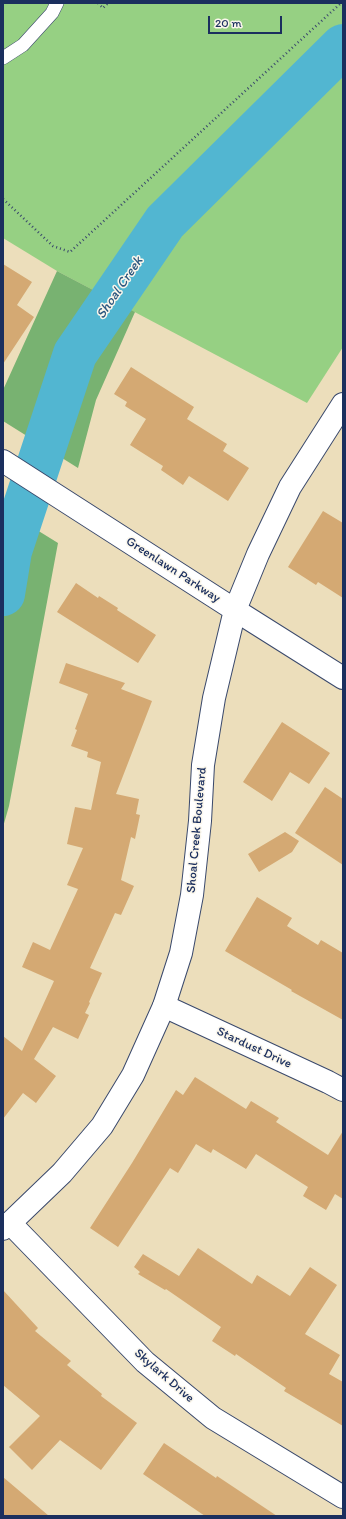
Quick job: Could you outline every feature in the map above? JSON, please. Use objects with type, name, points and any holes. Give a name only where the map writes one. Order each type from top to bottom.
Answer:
[{"type":"street","name":"Shoal Creek Boulevard","points":[[7,1226],[62,1173],[102,1126],[133,1075],[164,1006],[181,953],[192,896],[200,821],[203,765],[214,698],[235,610],[258,554],[290,487],[343,404]]},
{"type":"street","name":"Greenlawn Parkway","points":[[3,461],[343,678]]},
{"type":"street","name":"Stardust Drive","points":[[164,1006],[343,1090]]},
{"type":"street","name":"Skylark Drive","points":[[7,1226],[145,1362],[208,1414],[343,1497]]},
{"type":"lane","points":[[3,58],[23,45],[52,13],[57,3]]},
{"type":"path","points":[[98,3],[103,8],[108,3]]},
{"type":"path","points":[[3,200],[53,246],[70,252],[341,3]]},
{"type":"green space","points":[[3,3],[343,3],[343,347],[307,403],[57,271],[3,238]]},
{"type":"green space","points":[[57,271],[135,312],[96,400],[78,468],[3,421],[3,390]]},
{"type":"green space","points":[[3,509],[58,543],[9,806],[3,827]]},
{"type":"building","points":[[3,264],[32,282],[17,305],[34,317],[3,364]]},
{"type":"building","points":[[131,367],[194,407],[187,419],[227,444],[223,451],[249,468],[228,501],[189,476],[183,485],[161,470],[163,466],[130,445],[146,419],[125,406],[127,402],[114,394]]},
{"type":"building","points":[[323,511],[343,523],[343,598],[318,582],[316,585],[288,567]]},
{"type":"building","points":[[76,583],[98,598],[99,596],[118,608],[117,610],[156,635],[138,663],[57,612]]},
{"type":"building","points":[[66,663],[125,683],[121,689],[152,701],[116,794],[139,799],[136,814],[140,815],[135,839],[131,837],[121,880],[134,886],[121,915],[115,913],[90,968],[102,973],[85,1013],[89,1015],[78,1039],[53,1027],[34,1059],[56,1076],[36,1103],[23,1093],[3,1119],[3,1036],[22,1051],[54,981],[22,967],[33,942],[50,950],[78,889],[67,885],[83,848],[67,844],[75,807],[91,810],[101,762],[87,757],[88,752],[71,746],[77,730],[75,729],[88,694],[59,683]]},
{"type":"building","points":[[282,722],[330,753],[309,784],[290,772],[272,801],[243,782]]},
{"type":"building","points":[[325,787],[343,799],[343,865],[295,833]]},
{"type":"building","points":[[285,832],[299,841],[292,852],[259,872],[248,854]]},
{"type":"building","points":[[257,897],[292,918],[287,926],[318,945],[321,940],[343,953],[343,1020],[291,991],[292,990],[225,951]]},
{"type":"building","points":[[195,1077],[246,1109],[251,1101],[279,1118],[276,1122],[328,1155],[343,1131],[343,1199],[335,1194],[326,1210],[303,1196],[308,1187],[256,1154],[246,1169],[213,1149],[211,1153],[196,1144],[178,1173],[170,1168],[118,1247],[90,1228],[132,1163],[176,1090],[183,1095]]},
{"type":"building","points":[[198,1248],[252,1284],[257,1275],[290,1296],[310,1267],[337,1285],[305,1334],[340,1355],[329,1374],[343,1382],[343,1426],[284,1391],[286,1388],[236,1354],[235,1356],[212,1341],[221,1327],[166,1289],[165,1290],[138,1274],[140,1272],[134,1267],[143,1254],[179,1276]]},
{"type":"building","points":[[3,1290],[38,1328],[35,1331],[71,1361],[67,1365],[102,1394],[101,1396],[137,1423],[101,1470],[60,1440],[32,1470],[9,1447],[40,1416],[3,1385]]},
{"type":"building","points":[[164,1443],[277,1516],[205,1516],[143,1474]]},
{"type":"building","points":[[3,1477],[49,1516],[3,1516]]},
{"type":"waterway","name":"Shoal Creek","points":[[3,594],[10,551],[75,354],[165,222],[343,46]]}]
